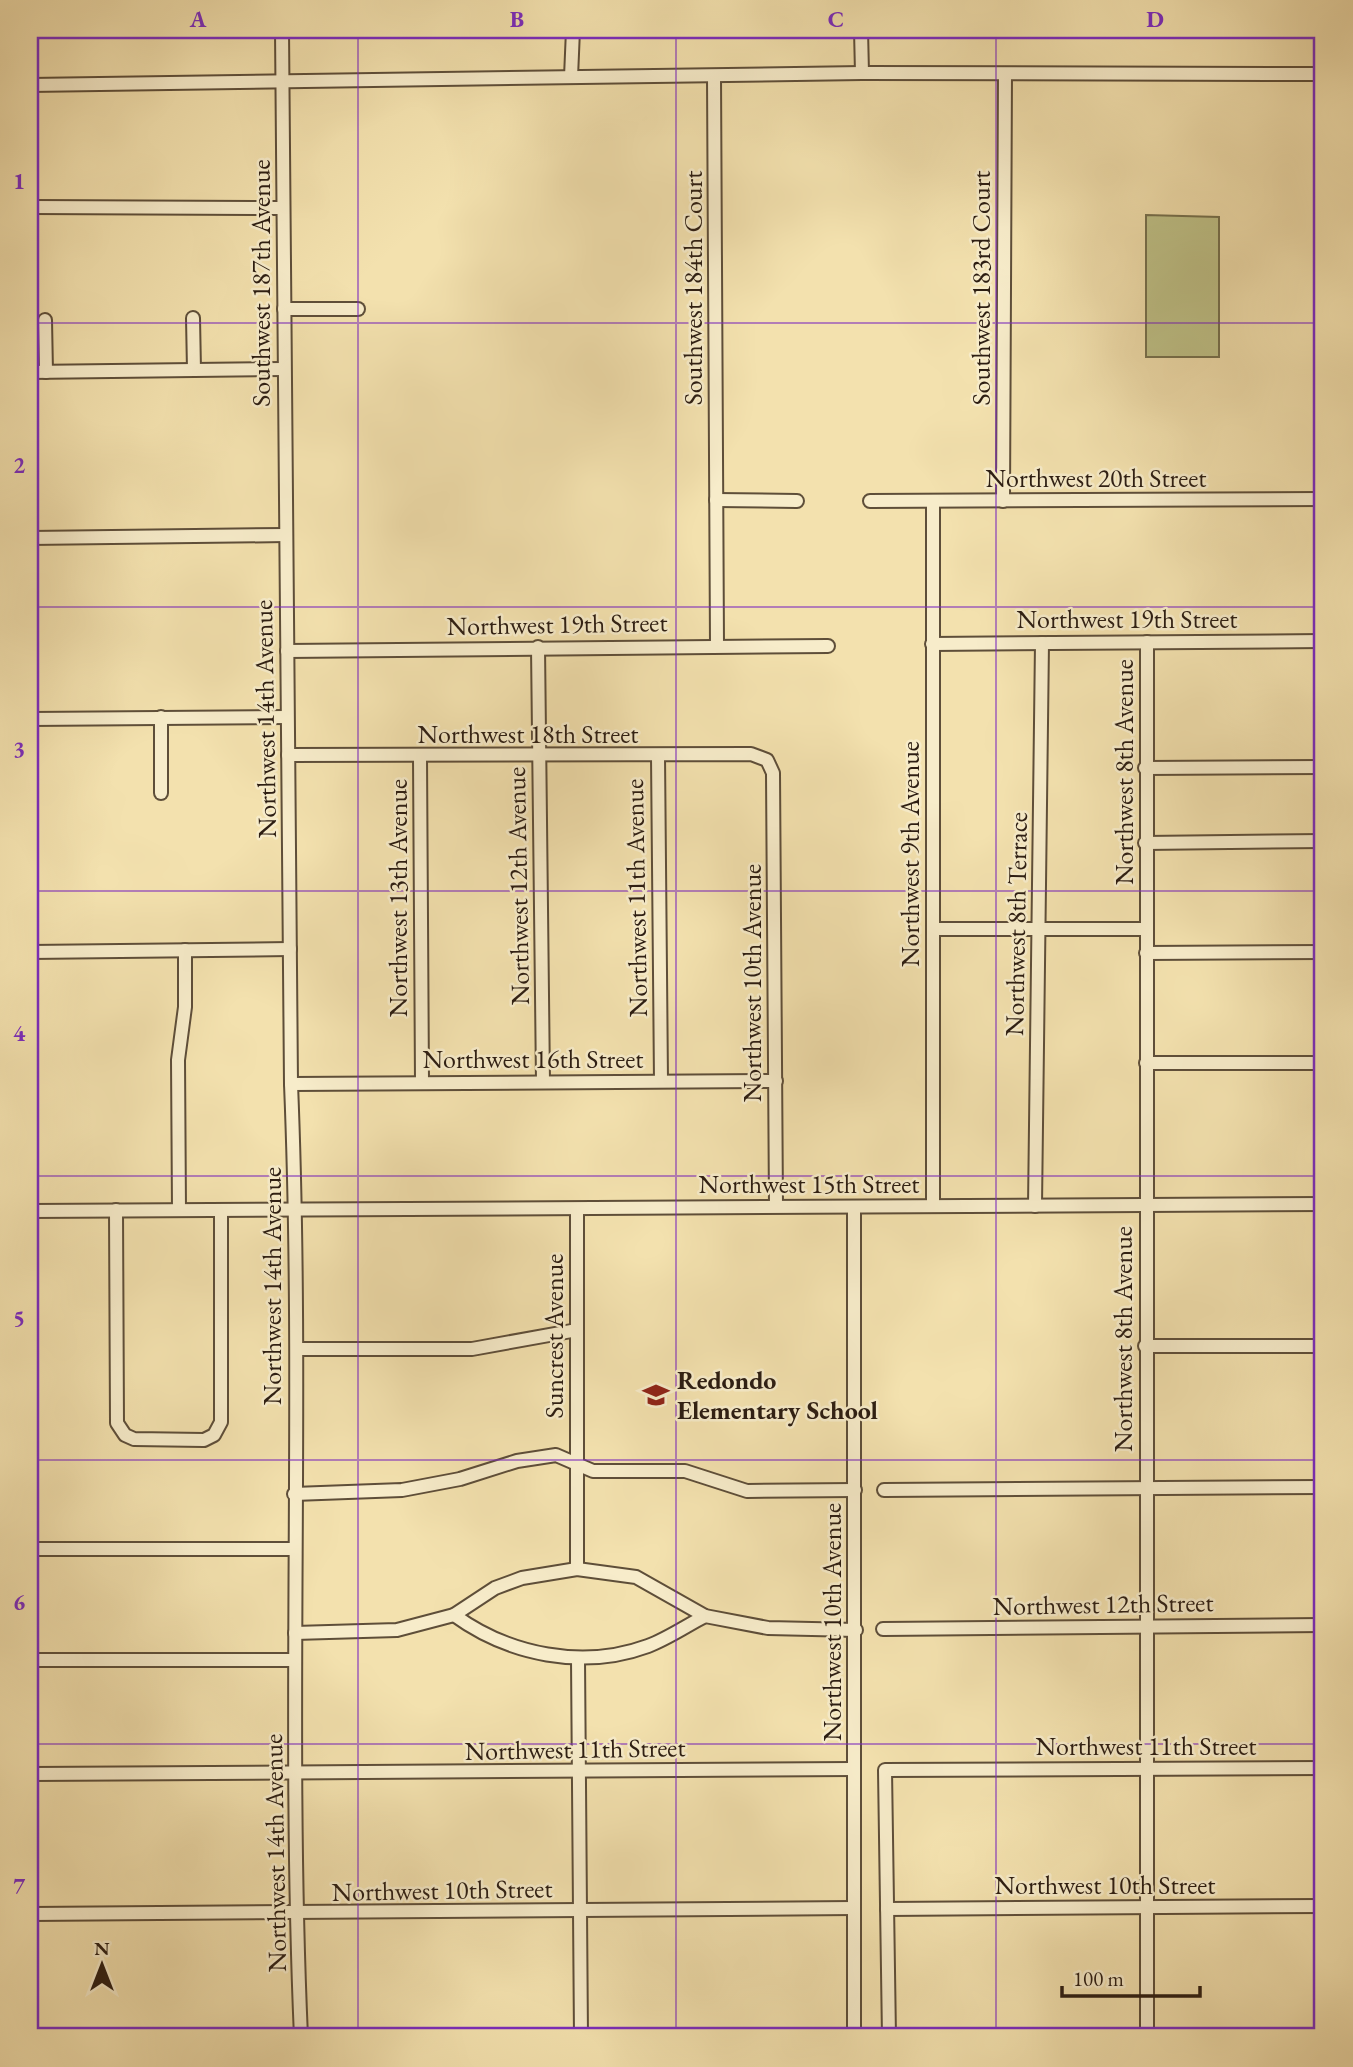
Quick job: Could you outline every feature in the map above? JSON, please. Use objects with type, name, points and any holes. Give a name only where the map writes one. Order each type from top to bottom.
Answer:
[{"type":"street","name":"Southwest 187th Avenue","points":[[282,30],[286,535]]},
{"type":"street","points":[[571,78],[573,30]]},
{"type":"street","points":[[861,30],[862,73]]},
{"type":"street","points":[[30,85],[862,73],[1323,74]]},
{"type":"street","name":"Southwest 183rd Court","points":[[1003,501],[1004,74]]},
{"type":"street","name":"Southwest 184th Court","points":[[714,76],[717,645]]},
{"type":"street","points":[[31,207],[283,208]]},
{"type":"street","points":[[284,309],[358,309]]},
{"type":"street","points":[[193,318],[194,370]]},
{"type":"street","points":[[45,320],[46,372]]},
{"type":"street","points":[[30,372],[284,369]]},
{"type":"street","name":"Northwest 20th Street","points":[[870,501],[1323,499]]},
{"type":"street","points":[[716,500],[797,500]]},
{"type":"street","name":"Northwest 9th Avenue","points":[[933,501],[933,1206]]},
{"type":"street","points":[[30,538],[286,535]]},
{"type":"street","name":"Northwest 14th Avenue","points":[[286,535],[291,1084],[296,1208],[295,1660],[301,2037]]},
{"type":"street","name":"Northwest 19th Street","points":[[932,644],[1323,641]]},
{"type":"street","name":"Northwest 8th Avenue","points":[[1147,642],[1147,2037]]},
{"type":"street","name":"Northwest 8th Terrace","points":[[1035,1206],[1042,643]]},
{"type":"street","name":"Northwest 19th Street","points":[[286,650],[828,646]]},
{"type":"street","name":"Northwest 12th Avenue","points":[[538,647],[543,1082]]},
{"type":"street","points":[[161,717],[161,793]]},
{"type":"street","points":[[30,719],[287,717]]},
{"type":"street","name":"Northwest 18th Street","points":[[288,755],[420,757],[751,754],[767,760]]},
{"type":"street","name":"Northwest 11th Avenue","points":[[658,756],[661,1081]]},
{"type":"street","name":"Northwest 13th Avenue","points":[[420,757],[422,1081]]},
{"type":"street","name":"Northwest 10th Avenue","points":[[767,760],[773,773],[776,1206]]},
{"type":"street","points":[[1146,768],[1323,767]]},
{"type":"street","points":[[1146,843],[1323,841]]},
{"type":"street","points":[[933,929],[1146,929]]},
{"type":"street","points":[[30,952],[290,949]]},
{"type":"street","points":[[179,1210],[178,1060],[185,1007],[185,950]]},
{"type":"street","points":[[1146,953],[1323,952]]},
{"type":"street","points":[[1146,1063],[1323,1063]]},
{"type":"street","name":"Northwest 16th Street","points":[[291,1084],[422,1081],[776,1081]]},
{"type":"street","name":"Northwest 15th Street","points":[[30,1211],[1323,1204]]},
{"type":"street","name":"Northwest 10th Avenue","points":[[854,1207],[854,2037]]},
{"type":"street","name":"Suncrest Avenue","points":[[577,1209],[578,1463]]},
{"type":"street","points":[[116,1210],[117,1423],[125,1436],[134,1439],[204,1440],[214,1435],[221,1422],[221,1210]]},
{"type":"street","points":[[297,1349],[472,1349],[577,1329]]},
{"type":"street","points":[[1145,1346],[1323,1346]]},
{"type":"street","points":[[294,1494],[402,1489],[460,1479],[517,1461],[556,1455],[593,1471],[685,1471],[747,1491],[855,1490]]},
{"type":"street","points":[[577,1569],[578,1463]]},
{"type":"street","points":[[884,1490],[1323,1487]]},
{"type":"street","points":[[30,1549],[295,1549]]},
{"type":"street","points":[[295,1633],[397,1630],[454,1615],[495,1588],[523,1578],[577,1569],[636,1577],[705,1616],[768,1628],[856,1630]]},
{"type":"street","points":[[454,1615],[482,1635],[515,1647],[578,1659],[647,1646],[705,1616]]},
{"type":"street","name":"Northwest 12th Street","points":[[883,1629],[1323,1625]]},
{"type":"street","points":[[578,1659],[581,2037]]},
{"type":"street","points":[[30,1660],[295,1660]]},
{"type":"street","name":"Northwest 11th Street","points":[[887,1909],[885,1770],[1323,1768]]},
{"type":"street","name":"Northwest 11th Street","points":[[30,1774],[854,1769]]},
{"type":"street","name":"Northwest 10th Street","points":[[887,1909],[1323,1906]]},
{"type":"street","name":"Northwest 10th Street","points":[[30,1914],[854,1908]]},
{"type":"street","points":[[887,1909],[889,2037]]},
{"type":"green space","points":[[1146,215],[1219,217],[1219,357],[1146,357]]},
{"type":"place","name":"Redondo Elementary School","points":[[656,1395]]}]
